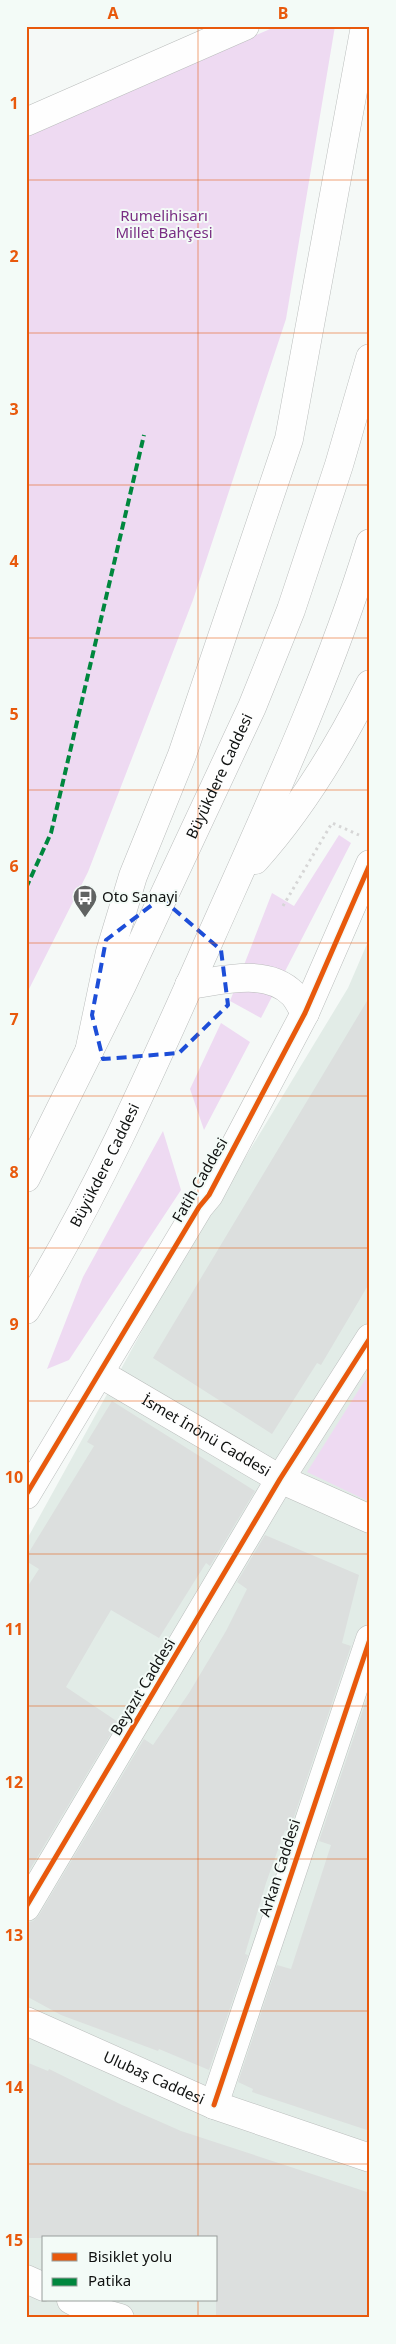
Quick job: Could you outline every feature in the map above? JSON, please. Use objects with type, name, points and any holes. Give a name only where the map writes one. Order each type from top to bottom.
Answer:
[{"type":"main road","points":[[26,122],[245,26]]},
{"type":"main road","points":[[89,1052],[110,952],[133,876],[182,755],[289,439],[365,26]]},
{"type":"main road","name":"Büyükdere Caddesi","points":[[26,1178],[89,1052],[252,707],[294,602],[339,465],[370,358]]},
{"type":"main road","name":"Büyükdere Caddesi","points":[[26,1310],[50,1272],[105,1166],[145,1084],[237,880],[304,723],[352,601],[370,544]]},
{"type":"main road","points":[[237,880],[279,833],[322,768],[370,684]]},
{"type":"main road","name":"Fatih Caddesi","points":[[26,1495],[101,1374],[199,1207],[209,1195],[306,1013],[370,864]]},
{"type":"main road","points":[[189,986],[249,978],[271,980],[292,994],[306,1013]]},
{"type":"main road","name":"Beyazıt Caddesi","points":[[26,1907],[280,1479],[370,1338]]},
{"type":"main road","name":"İsmet İnönü Caddesi","points":[[101,1374],[280,1479],[370,1518]]},
{"type":"main road","name":"Arkan Caddesi","points":[[214,2105],[370,1639]]},
{"type":"main road","name":"Ulubaş Caddesi","points":[[26,2021],[214,2105],[370,2158]]},
{"type":"main road","points":[[26,2279],[42,2286]]},
{"type":"main road","points":[[75,2302],[88,2309],[120,2318]]},
{"type":"path","points":[[283,906],[332,823],[362,836]]},
{"type":"highlighted area","points":[[161,898],[221,950],[228,1005],[179,1053],[103,1059],[92,1015],[106,940]]},
{"type":"shaded area","points":[[370,937],[370,2318],[26,2318],[26,1541],[159,1300],[348,988]]},
{"type":"green space","name":"Rumelihisarı Millet Bahçesi","points":[[277,26],[335,26],[286,319],[193,600],[88,872],[26,995],[26,136]]},
{"type":"green space","points":[[339,835],[351,843],[261,1018],[230,1001],[272,893],[294,906]]},
{"type":"green space","points":[[221,1023],[250,1042],[204,1130],[190,1089]]},
{"type":"green space","points":[[163,1131],[181,1190],[69,1360],[47,1369],[83,1277]]},
{"type":"green space","points":[[370,1372],[370,1502],[307,1472]]},
{"type":"building","points":[[370,996],[370,1282],[321,1365],[317,1363],[272,1434],[153,1358]]},
{"type":"building","points":[[112,1401],[255,1491],[210,1566],[206,1563],[159,1638],[111,1610],[66,1687],[118,1722],[26,1876],[26,1589],[39,1569],[26,1561],[26,1557],[94,1446],[87,1442]]},
{"type":"building","points":[[265,1535],[359,1575],[342,1643],[351,1646],[289,1832],[285,1830],[266,1883],[245,1954],[248,1955],[209,2070],[159,2049],[158,2051],[61,2015],[26,1996],[26,1923],[33,1921],[39,1915],[144,1739],[153,1745],[189,1693],[226,1631],[247,1589],[237,1582]]},
{"type":"building","points":[[370,1689],[370,2131],[252,2092],[253,2089],[238,2082],[277,1965],[291,1969],[331,1845],[319,1841]]},
{"type":"building","points":[[26,2062],[48,2071],[49,2069],[122,2105],[181,2131],[370,2193],[370,2318],[216,2318],[216,2302],[218,2302],[218,2236],[42,2236],[42,2238],[26,2238]]},
{"type":"marked path","points":[[26,888],[51,833],[144,435]]},
{"type":"cycle path","points":[[26,1495],[199,1207],[209,1195],[305,1013],[370,864]]},
{"type":"cycle path","points":[[26,1907],[280,1479],[370,1338]]},
{"type":"cycle path","points":[[214,2105],[370,1639]]},
{"type":"place","name":"Oto Sanayi","points":[[85,918]]}]
